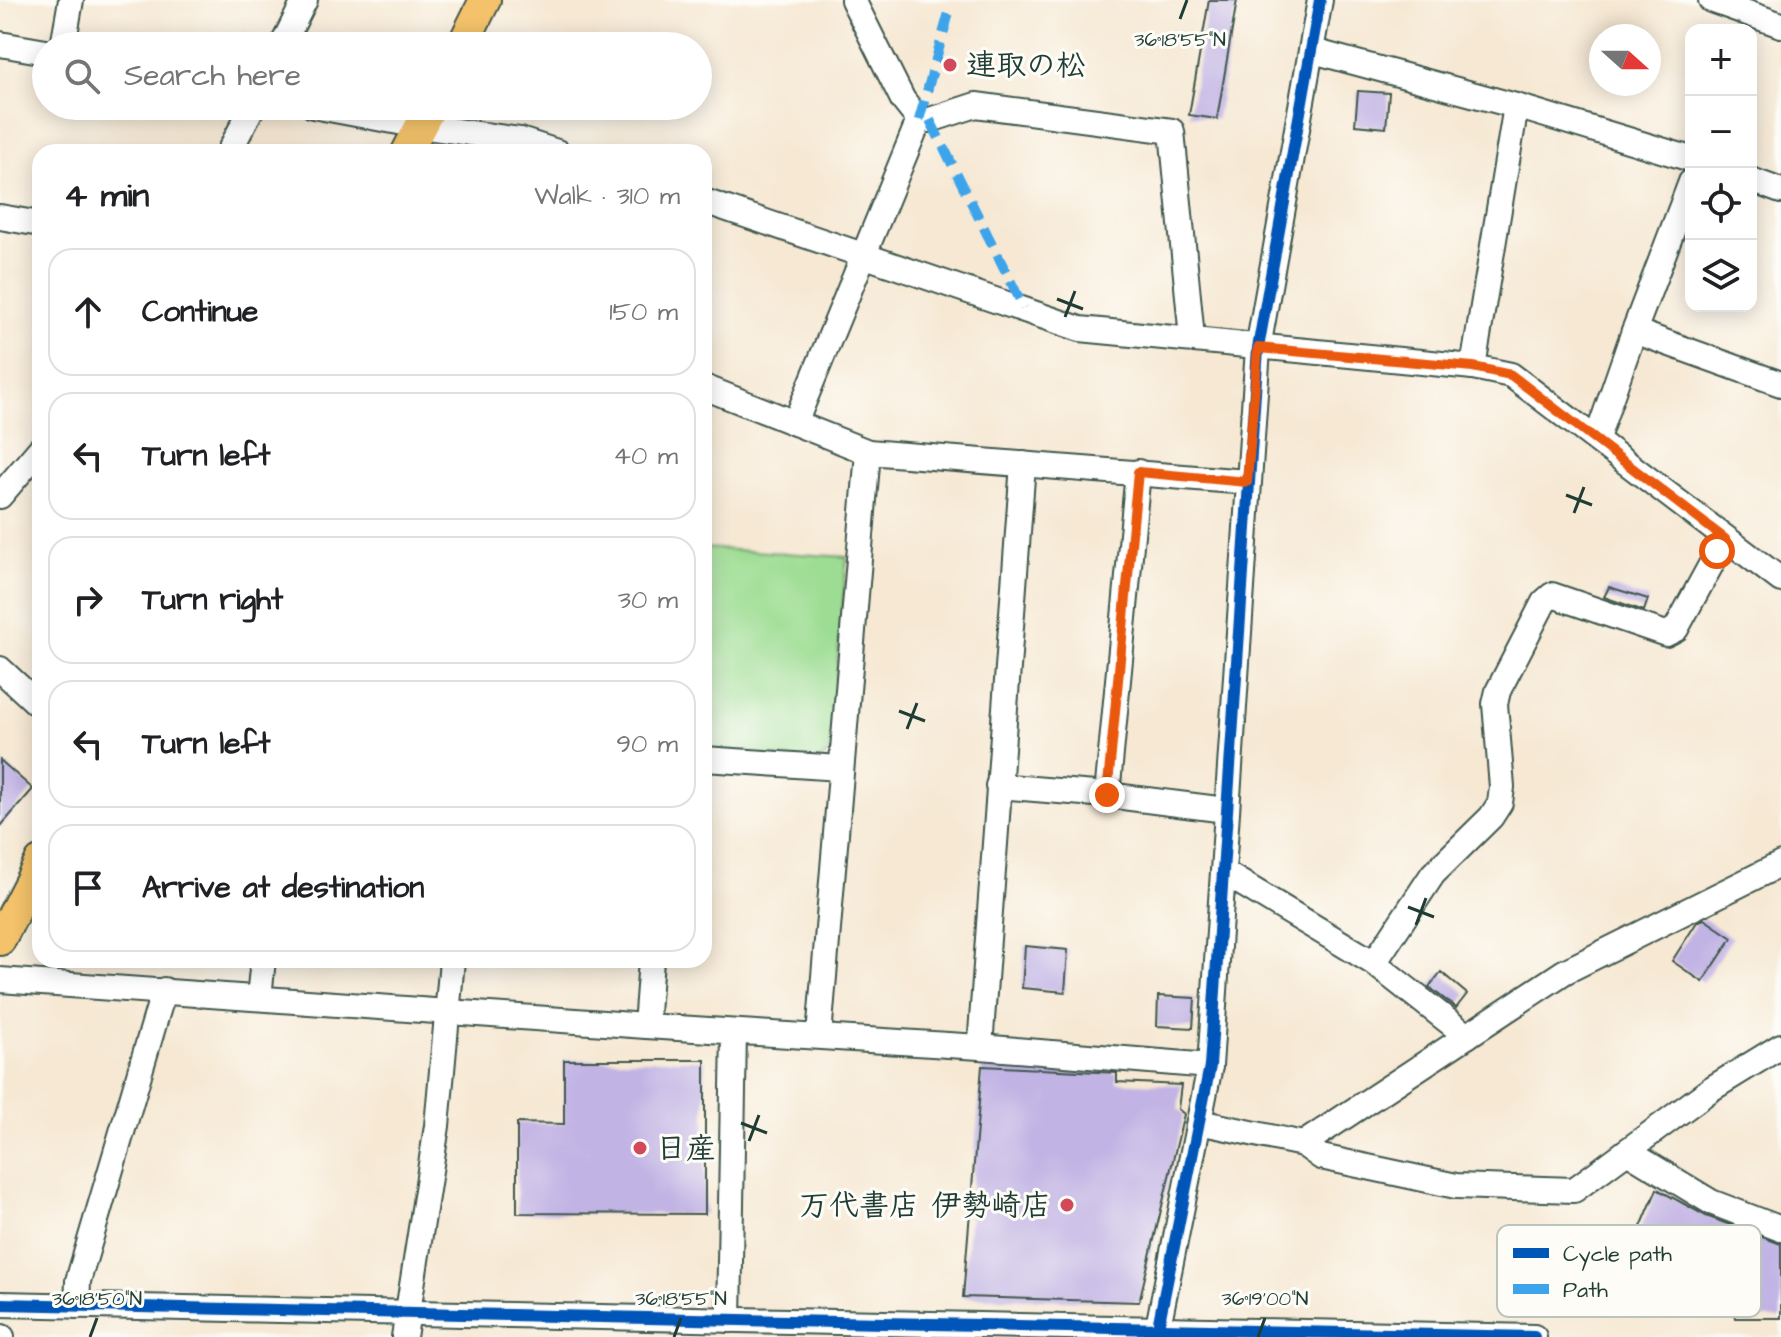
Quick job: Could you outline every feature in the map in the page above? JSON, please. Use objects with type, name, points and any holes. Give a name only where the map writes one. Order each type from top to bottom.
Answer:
[{"type":"main road","points":[[469,32],[485,0]]},
{"type":"main road","points":[[0,940],[32,878]]},
{"type":"street","points":[[65,32],[71,0]]},
{"type":"street","points":[[289,32],[305,0]]},
{"type":"street","points":[[853,0],[903,100],[919,120]]},
{"type":"street","points":[[1157,1332],[1210,1066],[1258,348],[1320,0]]},
{"type":"street","points":[[1711,0],[1751,23],[1781,25]]},
{"type":"street","points":[[0,44],[32,50]]},
{"type":"street","points":[[1313,51],[1516,106],[1685,157]]},
{"type":"street","points":[[919,120],[930,120],[976,105],[1172,131],[1192,338]]},
{"type":"street","points":[[1473,367],[1516,106]]},
{"type":"street","points":[[233,144],[246,120]]},
{"type":"street","points":[[380,120],[508,144]]},
{"type":"street","points":[[795,423],[919,120]]},
{"type":"street","points":[[1757,182],[1781,191]]},
{"type":"street","points":[[1597,438],[1685,198]]},
{"type":"street","points":[[712,204],[1080,329],[1473,367],[1511,375],[1781,580]]},
{"type":"street","points":[[0,217],[32,223]]},
{"type":"street","points":[[1634,331],[1781,384]]},
{"type":"street","points":[[712,390],[868,452],[1247,482]]},
{"type":"street","points":[[819,1036],[868,452]]},
{"type":"street","points":[[0,496],[32,458]]},
{"type":"street","points":[[980,1047],[1023,464]]},
{"type":"street","points":[[1107,795],[1138,472]]},
{"type":"street","points":[[1374,963],[1433,874],[1491,817],[1500,803],[1502,787],[1495,704],[1498,691],[1544,602],[1552,595],[1666,634],[1676,629],[1725,539]]},
{"type":"street","points":[[0,669],[32,699]]},
{"type":"street","points":[[712,760],[840,768]]},
{"type":"street","points":[[998,786],[1107,795],[1226,810]]},
{"type":"street","points":[[1303,1144],[1564,972],[1781,864]]},
{"type":"street","points":[[1223,872],[1374,963],[1467,1036]]},
{"type":"street","points":[[259,997],[262,968]]},
{"type":"street","points":[[406,1325],[437,1126],[451,968]]},
{"type":"street","points":[[646,1026],[650,968]]},
{"type":"street","points":[[0,980],[980,1047],[1210,1066]]},
{"type":"street","points":[[77,1306],[78,1281],[164,990]]},
{"type":"street","points":[[729,1320],[734,1032]]},
{"type":"street","points":[[1199,1122],[1303,1144],[1321,1157],[1456,1186],[1574,1190],[1711,1089],[1781,1046]]},
{"type":"street","points":[[1627,1151],[1711,1202],[1781,1229]]},
{"type":"street","points":[[0,1304],[406,1325],[729,1320],[1157,1332],[1534,1337]]},
{"type":"green space","points":[[712,549],[847,557],[829,753],[820,760],[712,753]]},
{"type":"building","points":[[1209,0],[1237,0],[1217,119],[1189,115]]},
{"type":"building","points":[[1358,91],[1389,93],[1386,128],[1355,125]]},
{"type":"building","points":[[1609,587],[1648,599],[1644,611],[1604,597]]},
{"type":"building","points":[[0,760],[32,790],[0,827]]},
{"type":"building","points":[[1704,919],[1732,938],[1703,982],[1672,961],[1697,922]]},
{"type":"building","points":[[1025,946],[1068,950],[1065,992],[1022,988]]},
{"type":"building","points":[[1441,972],[1467,994],[1456,1008],[1429,987]]},
{"type":"building","points":[[1158,996],[1195,998],[1193,1028],[1157,1026]]},
{"type":"building","points":[[564,1060],[705,1060],[705,1214],[517,1213],[517,1123],[564,1124]]},
{"type":"building","name":"万代書店 伊勢崎店","points":[[982,1066],[1117,1073],[1117,1082],[1181,1085],[1178,1109],[1184,1114],[1139,1302],[963,1297]]},
{"type":"building","points":[[1657,1189],[1706,1216],[1730,1225],[1642,1225]]},
{"type":"building","points":[[1761,1237],[1781,1244],[1781,1318],[1736,1318],[1761,1317]]},
{"type":"marked path","points":[[919,120],[950,9]]},
{"type":"marked path","points":[[930,120],[1024,308]]},
{"type":"cycle path","points":[[1156,1337],[1210,1066],[1258,348],[1320,0]]},
{"type":"cycle path","points":[[0,1304],[1534,1337]]},
{"type":"place","name":"連取の松","points":[[950,65]]},
{"type":"place","name":"日産","points":[[640,1148]]},
{"type":"place","name":"万代書店 伊勢崎店","points":[[1067,1205]]},
{"type":"route","points":[[1107,795],[1138,472],[1247,482],[1258,348],[1473,367],[1511,375],[1725,539],[1717,551]]}]
